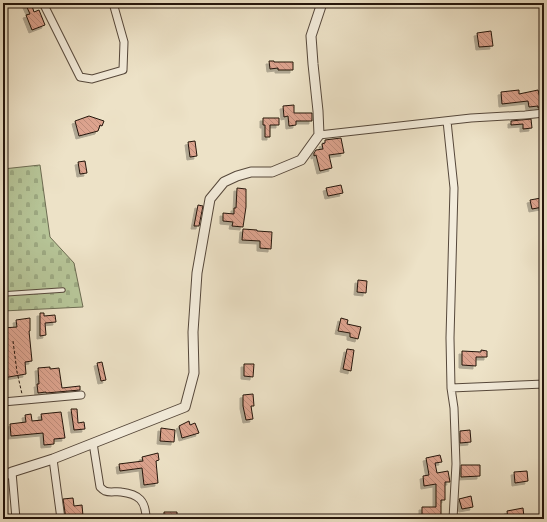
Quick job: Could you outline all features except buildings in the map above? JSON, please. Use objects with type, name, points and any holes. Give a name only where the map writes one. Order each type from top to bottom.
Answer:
[{"type":"street","points":[[45,3],[80,77],[92,79],[123,70],[124,42],[113,3]]},
{"type":"street","points":[[3,476],[53,459],[185,408],[194,373],[193,332],[197,273],[210,199],[224,182],[237,176],[251,172],[272,172],[301,160],[319,134],[311,36],[322,3]]},
{"type":"street","points":[[319,134],[471,118],[544,113]]},
{"type":"street","points":[[447,121],[454,188],[450,338],[451,388],[454,408],[456,464],[453,519]]},
{"type":"street","points":[[451,388],[544,384]]},
{"type":"street","points":[[3,402],[81,395]]},
{"type":"street","points":[[93,443],[100,487],[105,490],[134,495],[142,501],[146,511],[146,519]]},
{"type":"street","points":[[53,459],[61,519]]},
{"type":"street","points":[[12,472],[16,519]]},
{"type":"lane","points":[[3,294],[63,290]]},
{"type":"path","points":[[13,341],[17,372],[24,400]]},
{"type":"green space","points":[[40,165],[50,237],[74,263],[83,307],[3,311],[3,169]]}]
